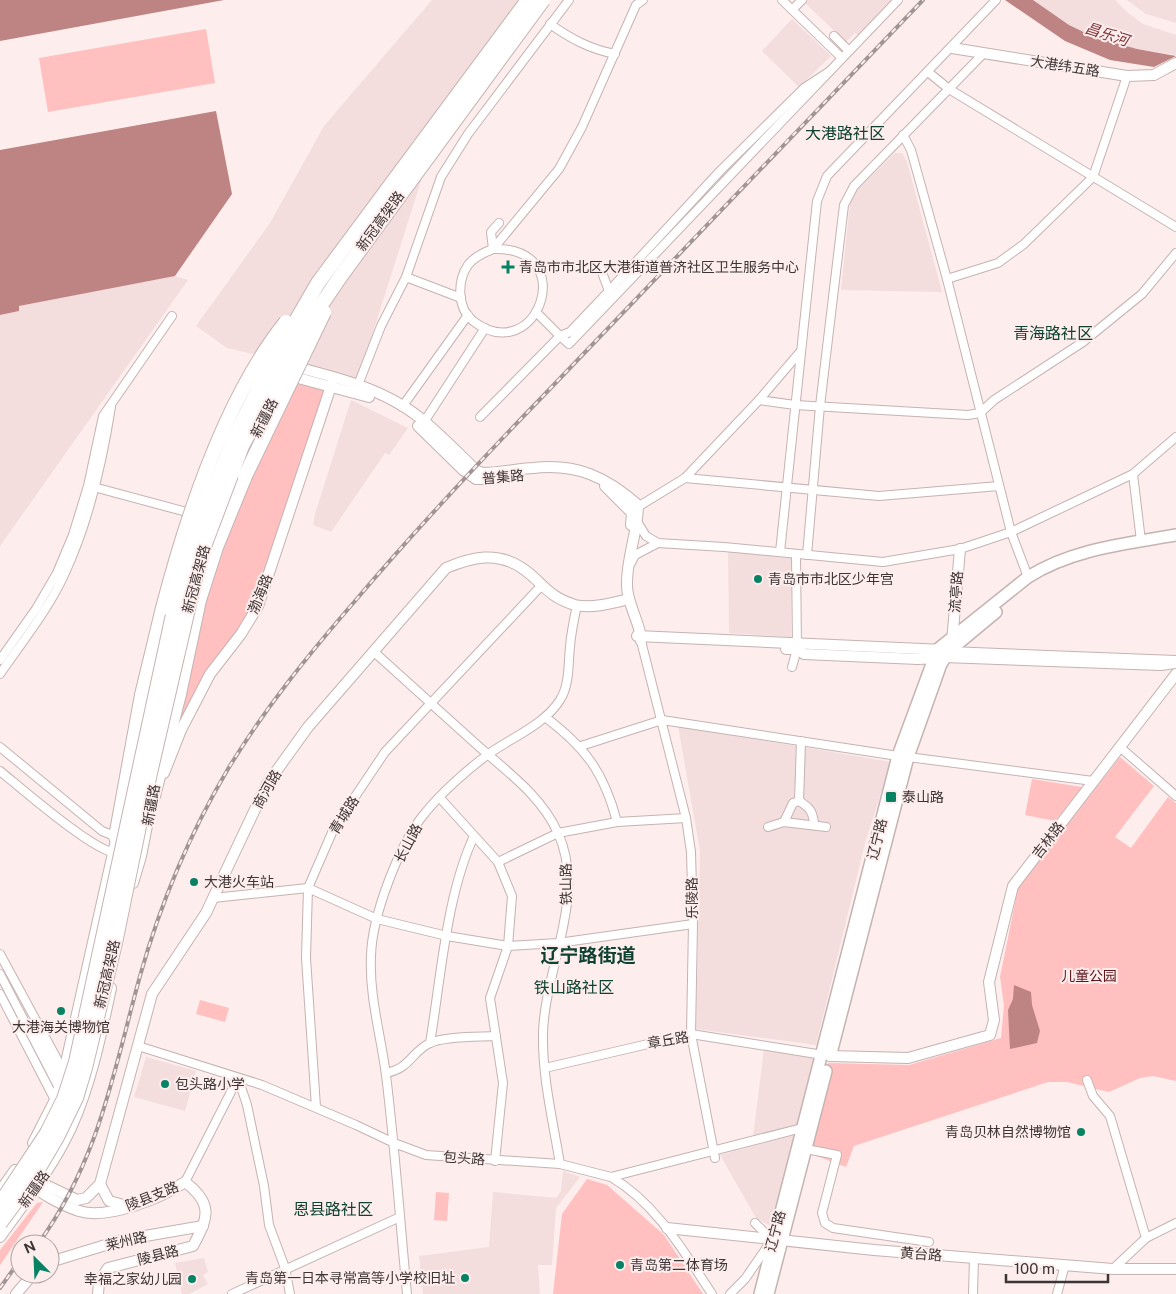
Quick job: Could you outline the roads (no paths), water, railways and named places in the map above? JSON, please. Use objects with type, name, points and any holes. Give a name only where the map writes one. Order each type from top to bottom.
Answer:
[{"type":"highway","name":"新冠高架路","points":[[0,1204],[48,1133],[64,1099],[76,1062],[174,610],[199,526],[235,436],[271,364],[318,283],[528,0]]},
{"type":"highway","name":"新冠高架路","points":[[0,1223],[32,1178],[57,1137],[76,1098],[85,1068],[154,754],[200,557],[242,446],[300,336],[340,277],[543,0]]},
{"type":"highway","points":[[153,796],[179,694],[199,600],[216,547],[245,476],[290,386],[340,277]]},
{"type":"highway","points":[[116,837],[142,696],[163,608],[194,506],[222,435],[250,377],[279,331],[318,283]]},
{"type":"main road","points":[[941,654],[954,636],[1028,577],[1044,567],[1069,556],[1176,535]]},
{"type":"main road","points":[[941,654],[1045,574],[1097,557],[1176,542]]},
{"type":"main road","name":"辽宁路","points":[[760,1294],[806,1149],[826,1055],[903,756],[941,654]]},
{"type":"main road","name":"辽宁路","points":[[768,1294],[777,1240],[802,1128],[826,1055]]},
{"type":"street","points":[[358,385],[381,326],[406,277],[441,177],[468,134],[569,0]]},
{"type":"street","points":[[493,249],[559,169],[582,127],[636,6],[643,0]]},
{"type":"street","points":[[782,0],[842,58]]},
{"type":"street","points":[[793,9],[802,0]]},
{"type":"street","points":[[536,312],[569,344],[898,0]]},
{"type":"street","points":[[780,552],[817,201],[822,184],[996,0]]},
{"type":"street","points":[[550,24],[573,40],[598,51],[615,54]]},
{"type":"street","points":[[834,36],[849,51]]},
{"type":"street","name":"大港纬五路","points":[[952,48],[1127,76],[1154,75],[1176,63]]},
{"type":"street","points":[[807,555],[820,406],[844,205],[854,186],[983,54]]},
{"type":"street","points":[[480,417],[560,336],[570,332],[720,171],[804,88],[830,71]]},
{"type":"street","points":[[928,72],[949,89],[1176,227]]},
{"type":"street","points":[[947,279],[998,263],[1024,244],[1093,177],[1127,76]]},
{"type":"street","points":[[903,135],[911,150],[947,279],[1010,532],[1028,577]]},
{"type":"street","points":[[493,249],[491,232],[499,224]]},
{"type":"street","points":[[493,249],[514,251],[533,262],[540,274],[544,289],[542,303],[536,312],[524,326],[510,331],[495,332],[485,328],[468,315],[461,298],[462,277],[468,264],[479,254],[493,249]]},
{"type":"street","points":[[759,400],[795,405],[968,415],[980,413],[994,400],[1083,342],[1142,294],[1176,253]]},
{"type":"street","points":[[600,267],[609,291]]},
{"type":"street","points":[[406,277],[461,298]]},
{"type":"street","points":[[402,407],[468,315]]},
{"type":"street","points":[[0,674],[42,613],[64,576],[81,536],[103,416],[172,316]]},
{"type":"street","points":[[424,422],[485,328]]},
{"type":"street","points":[[290,371],[333,382],[358,385],[402,407],[424,422],[477,471],[483,473],[542,467],[576,470],[608,481],[635,509],[685,478],[759,400],[800,352]]},
{"type":"street","name":"新疆路","points":[[0,1191],[42,1127],[59,1088],[112,853],[136,764],[168,610],[196,515],[237,412],[262,363],[290,371],[269,406],[240,466],[206,554],[191,605],[162,732],[153,796],[141,856],[128,901],[105,1016],[87,1087],[71,1128],[37,1185],[0,1237]]},
{"type":"street","name":"普集路","points":[[333,382],[394,408],[414,422],[463,470],[476,479],[554,474],[590,480],[613,493],[635,509]]},
{"type":"street","name":"渤海路","points":[[153,796],[181,730],[210,674],[241,634],[258,606],[333,382]]},
{"type":"street","points":[[638,525],[646,536],[658,543],[883,562],[960,549],[1010,532],[1133,474],[1176,437]]},
{"type":"street","points":[[1133,474],[1141,541]]},
{"type":"street","points":[[685,478],[891,496],[999,486]]},
{"type":"street","points":[[91,486],[196,515]]},
{"type":"street","points":[[0,660],[36,609],[57,573],[91,486]]},
{"type":"street","name":"乐陵路","points":[[635,509],[638,525],[629,567],[626,613],[640,638]]},
{"type":"street","name":"乐陵路","points":[[635,509],[622,583],[640,638],[686,818],[691,852],[693,924],[691,1034],[714,1155]]},
{"type":"street","points":[[629,567],[635,555],[658,543]]},
{"type":"street","name":"流亭路","points":[[954,636],[960,549]]},
{"type":"street","points":[[792,667],[796,646],[796,554]]},
{"type":"street","name":"商河路","points":[[100,1184],[152,994],[206,913],[267,784],[308,727],[446,568],[470,558],[501,557],[523,568],[556,598],[576,605],[586,606],[626,597]]},
{"type":"street","name":"青城路","points":[[316,1108],[306,958],[308,888],[339,820],[385,752],[541,586]]},
{"type":"street","points":[[576,605],[626,597]]},
{"type":"street","points":[[608,602],[622,608],[626,613]]},
{"type":"street","name":"长山路","points":[[408,1294],[394,1144],[386,1073],[376,1013],[371,956],[377,919],[387,885],[405,847],[424,814],[488,755],[545,717],[561,699],[568,678],[576,605]]},
{"type":"street","points":[[640,638],[1161,666],[1176,662]]},
{"type":"street","name":"铁山路","points":[[373,651],[488,755],[513,775],[540,804],[558,832],[568,865],[567,908],[558,943],[543,1032],[545,1068],[560,1164]]},
{"type":"street","name":"吉林路","points":[[990,1035],[994,1020],[989,982],[1013,886],[1176,674]]},
{"type":"street","points":[[545,717],[581,746],[598,770],[611,798],[617,822]]},
{"type":"street","points":[[581,746],[662,720],[903,756],[1094,781]]},
{"type":"street","points":[[799,801],[801,741]]},
{"type":"street","points":[[0,747],[102,832],[116,837],[144,839]]},
{"type":"street","points":[[1120,748],[1176,796]]},
{"type":"street","points":[[0,771],[50,811],[112,853],[141,856]]},
{"type":"street","points":[[440,798],[498,862],[512,896],[508,946],[490,998],[503,1084],[495,1161]]},
{"type":"street","points":[[784,822],[793,803],[799,801]]},
{"type":"street","points":[[799,801],[810,808],[814,824]]},
{"type":"street","points":[[498,862],[558,832],[617,822],[686,818]]},
{"type":"street","points":[[768,828],[784,822],[814,824],[826,827]]},
{"type":"street","points":[[430,1043],[447,936],[464,858],[474,836]]},
{"type":"street","points":[[213,898],[308,888],[377,919],[447,936],[508,946],[558,943],[693,924]]},
{"type":"street","points":[[0,954],[63,1074]]},
{"type":"street","points":[[0,960],[57,1073],[63,1074]]},
{"type":"street","points":[[0,974],[59,1088]]},
{"type":"street","points":[[0,994],[55,1100]]},
{"type":"street","name":"章丘路","points":[[545,1068],[691,1034],[826,1055],[908,1058],[990,1035]]},
{"type":"street","points":[[386,1073],[399,1070],[430,1043],[496,1036]]},
{"type":"street","name":"包头路","points":[[138,1046],[238,1078],[316,1108],[394,1144],[426,1155],[560,1164],[611,1177],[714,1155],[802,1128]]},
{"type":"street","points":[[238,1078],[247,1105],[264,1186],[269,1225],[285,1268],[290,1294]]},
{"type":"street","name":"陵县支路","points":[[14,1171],[80,1211],[106,1212],[155,1198],[185,1182],[238,1078]]},
{"type":"street","points":[[1087,1080],[1093,1096],[1110,1116],[1146,1238]]},
{"type":"street","points":[[806,1149],[837,1155],[822,1213],[825,1223],[833,1228],[894,1235],[929,1242]]},
{"type":"street","points":[[611,1177],[632,1191],[667,1228],[712,1294]]},
{"type":"street","name":"陵县路","points":[[98,1294],[99,1282],[108,1268],[193,1246],[206,1215],[204,1202],[195,1190],[185,1182]]},
{"type":"street","points":[[37,1185],[76,1200],[86,1198],[100,1184],[109,1201],[130,1206]]},
{"type":"street","points":[[232,1294],[285,1268],[400,1217]]},
{"type":"street","points":[[730,1294],[777,1240],[754,1223]]},
{"type":"street","points":[[1112,1269],[1146,1238],[1176,1223]]},
{"type":"street","name":"莱州路","points":[[60,1259],[122,1240],[203,1226]]},
{"type":"street","name":"黄台路","points":[[667,1228],[892,1252],[1112,1269],[1176,1269]]},
{"type":"street","points":[[892,1252],[894,1235]]},
{"type":"street","points":[[973,1294],[974,1257]]},
{"type":"street","points":[[1057,1294],[1065,1265]]},
{"type":"street","points":[[16,1294],[24,1284]]},
{"type":"railway","points":[[45,1234],[76,1180],[90,1148],[112,1082],[148,949],[177,870],[214,793],[257,724],[321,641],[448,496],[923,0]]},
{"type":"railway","points":[[0,1288],[10,1274]]},
{"type":"place","name":"青岛市市北区大港街道普济社区卫生服务中心","points":[[508,267]]},
{"type":"place","name":"青岛市市北区少年宫","points":[[758,579]]},
{"type":"place","name":"泰山路","points":[[891,797]]},
{"type":"place","name":"大港火车站","points":[[194,882]]},
{"type":"place","name":"大港海关博物馆","points":[[61,1011]]},
{"type":"place","name":"包头路小学","points":[[165,1084]]},
{"type":"place","name":"青岛贝林自然博物馆","points":[[1081,1132]]},
{"type":"place","name":"青岛第二体育场","points":[[620,1265]]},
{"type":"place","name":"青岛第一日本寻常高等小学校旧址","points":[[465,1278]]},
{"type":"place","name":"幸福之家幼儿园","points":[[192,1279]]},
{"type":"district","name":"大港路社区","points":[[845,133]]},
{"type":"district","name":"青海路社区","points":[[1053,333]]},
{"type":"district","name":"辽宁路街道","points":[[588,955]]},
{"type":"district","name":"铁山路社区","points":[[574,987]]},
{"type":"district","name":"恩县路社区","points":[[333,1209]]},
{"type":"water label","name":"昌乐河","points":[[1107,34]]},
{"type":"park label","name":"儿童公园","points":[[1089,976]]}]
